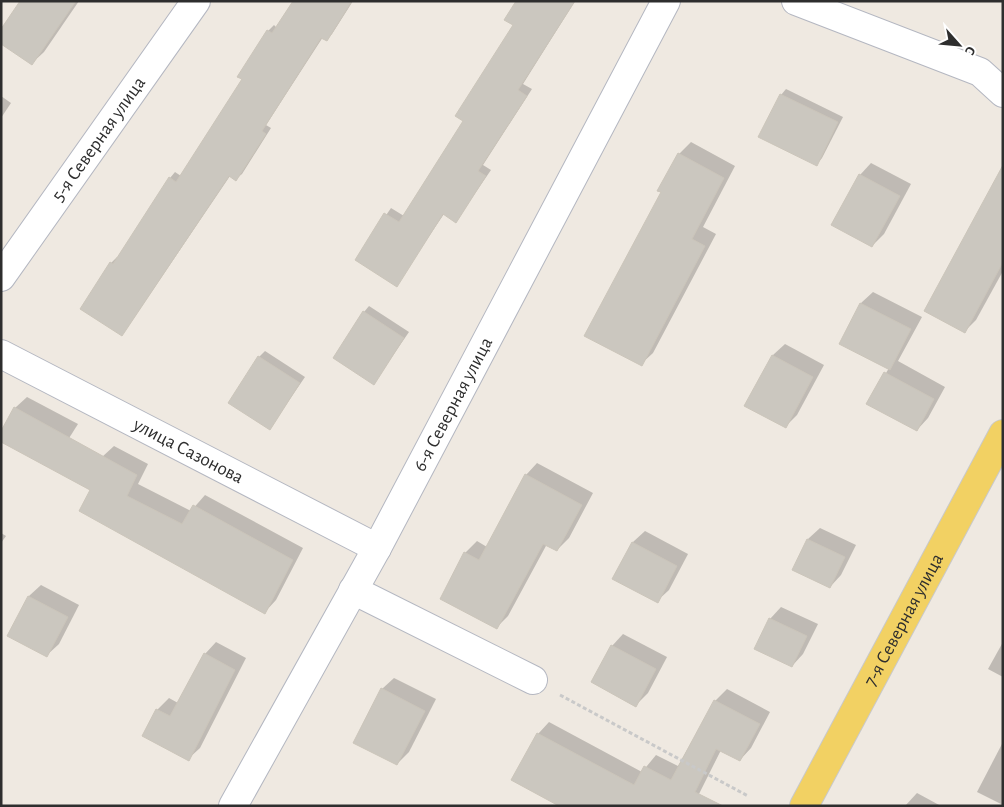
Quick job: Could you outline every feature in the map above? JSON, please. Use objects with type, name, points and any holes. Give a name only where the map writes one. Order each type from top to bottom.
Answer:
[{"type":"main road","name":"7-я Северная улица","points":[[804,806],[1003,434]]},
{"type":"street","name":"5-я Северная улица","points":[[1,277],[196,1]]},
{"type":"street","name":"6-я Северная улица","points":[[233,806],[377,548],[666,1]]},
{"type":"street","points":[[796,1],[980,72],[1003,94]]},
{"type":"street","name":"улица Сазонова","points":[[1,354],[377,548]]},
{"type":"street","points":[[353,590],[532,680]]},
{"type":"path","points":[[532,680],[748,796]]},
{"type":"building","points":[[20,1],[76,1],[32,65],[1,44],[1,29]]},
{"type":"building","points":[[293,1],[352,1],[327,41],[321,38],[262,131],[266,134],[236,181],[229,176],[122,336],[80,309],[110,262],[113,264],[169,177],[176,182],[242,79],[237,77],[267,30],[272,33]]},
{"type":"building","points":[[516,1],[575,1],[518,90],[527,96],[478,171],[486,176],[456,223],[443,214],[397,287],[355,260],[384,213],[399,222],[463,121],[455,116],[513,25],[504,20]]},
{"type":"building","points":[[780,94],[838,122],[817,166],[758,137]]},
{"type":"building","points":[[678,153],[724,178],[692,239],[705,246],[642,366],[584,336],[661,192],[657,191]]},
{"type":"building","points":[[1003,165],[1003,262],[965,333],[924,311]]},
{"type":"building","points":[[859,174],[900,196],[872,247],[831,225]]},
{"type":"building","points":[[860,303],[911,329],[890,370],[839,344]]},
{"type":"building","points":[[363,311],[404,338],[374,385],[333,358]]},
{"type":"building","points":[[772,355],[813,377],[786,428],[744,406]]},
{"type":"building","points":[[258,356],[300,383],[270,430],[228,403]]},
{"type":"building","points":[[884,372],[934,399],[917,431],[866,404]]},
{"type":"building","points":[[14,407],[137,475],[127,496],[182,524],[193,505],[293,560],[265,614],[79,511],[90,490],[1,442],[1,431]]},
{"type":"building","points":[[525,474],[582,505],[557,551],[543,544],[497,629],[440,599],[464,552],[479,560]]},
{"type":"building","points":[[807,539],[845,557],[830,588],[792,570]]},
{"type":"building","points":[[632,542],[677,566],[658,603],[612,579]]},
{"type":"building","points":[[28,596],[68,617],[47,657],[7,636]]},
{"type":"building","points":[[769,618],[807,636],[792,667],[754,649]]},
{"type":"building","points":[[611,645],[656,669],[636,707],[591,682]]},
{"type":"building","points":[[204,653],[235,670],[189,761],[142,736],[156,709],[170,716]]},
{"type":"building","points":[[381,688],[425,711],[397,765],[353,743]]},
{"type":"building","points":[[714,700],[760,724],[740,761],[716,749],[695,792],[723,806],[559,806],[511,780],[537,733],[634,785],[644,766],[671,780]]}]
